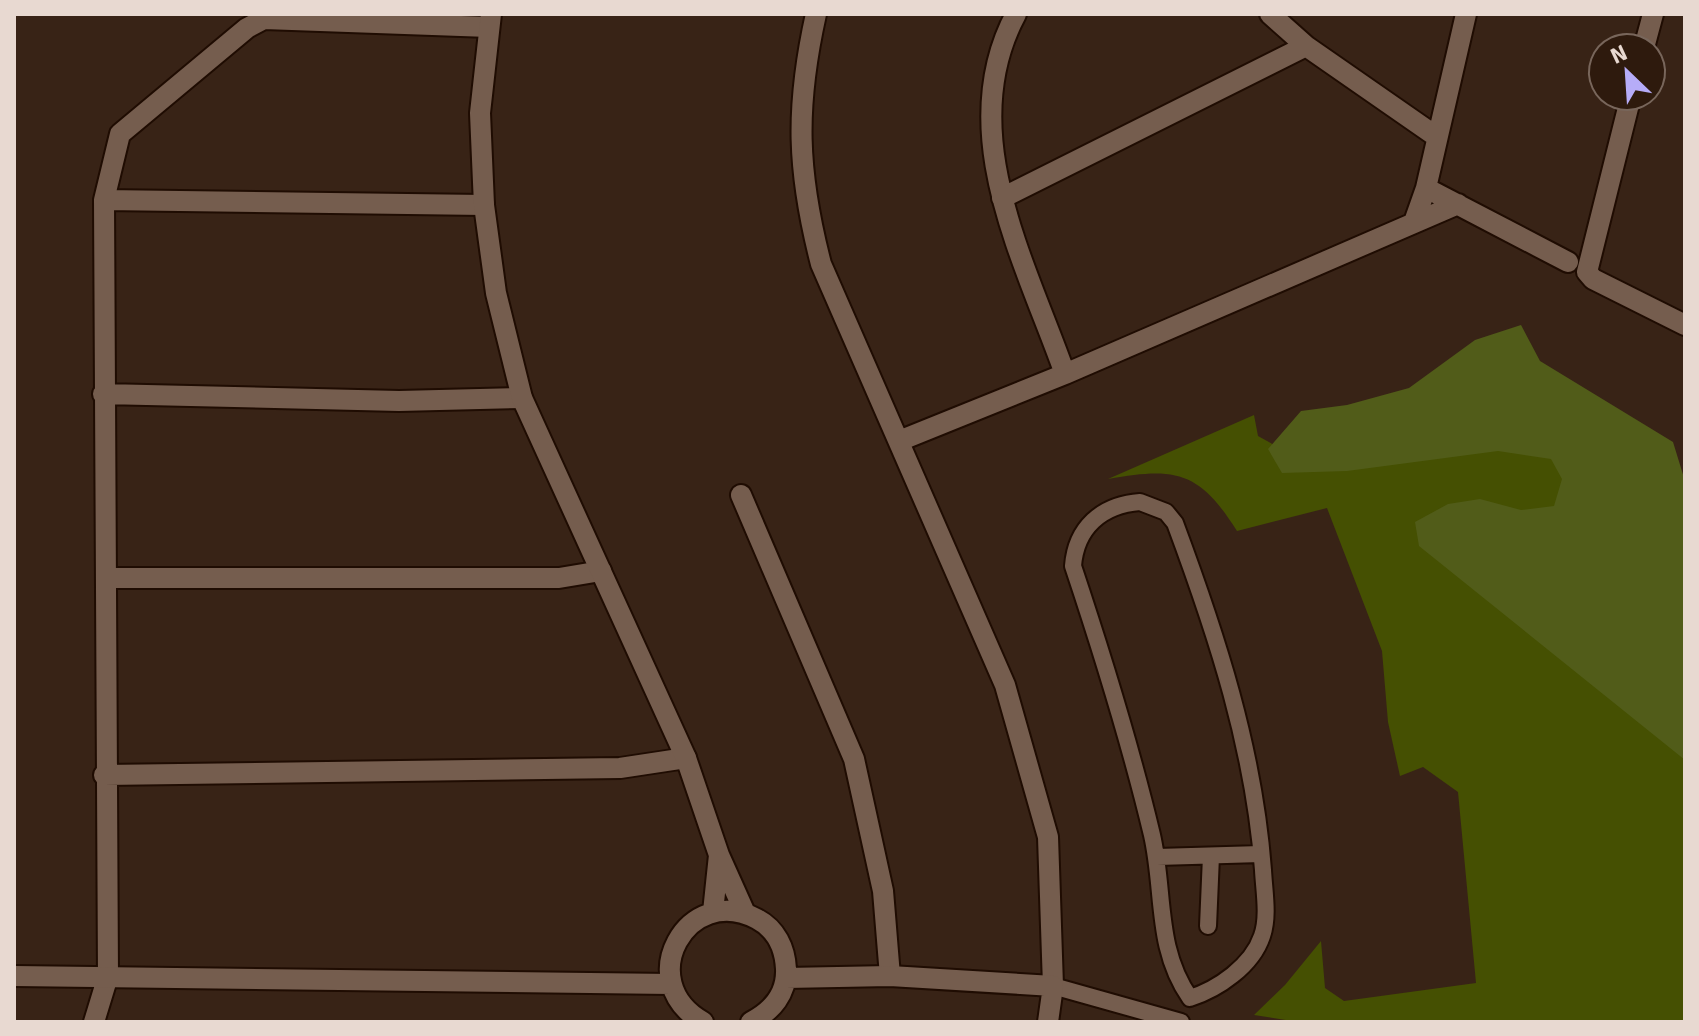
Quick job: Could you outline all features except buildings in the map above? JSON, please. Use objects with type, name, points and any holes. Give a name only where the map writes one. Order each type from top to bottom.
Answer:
[{"type":"street","points":[[816,14],[804,70],[800,127],[805,202],[821,264],[1005,685],[1029,764],[1048,837],[1053,986],[1048,1022]]},
{"type":"street","points":[[1016,14],[999,52],[991,98],[991,148],[1002,198],[1065,374]]},
{"type":"street","points":[[1270,14],[1306,46],[1437,137]]},
{"type":"street","points":[[1414,222],[1426,188],[1466,14]]},
{"type":"street","points":[[94,1022],[108,976],[104,775],[104,200],[116,140],[125,128],[247,28],[264,19],[490,20],[480,113],[484,205],[496,293],[522,398],[686,758],[719,855],[745,913]]},
{"type":"street","points":[[1002,198],[1306,46]]},
{"type":"street","points":[[1627,112],[1587,272],[1593,279],[1685,325]]},
{"type":"street","points":[[1426,188],[1568,262]]},
{"type":"street","points":[[104,200],[484,205]]},
{"type":"street","points":[[899,441],[1065,374],[1458,204]]},
{"type":"street","points":[[103,394],[399,401],[522,398]]},
{"type":"street","points":[[741,495],[854,759],[883,891],[890,976]]},
{"type":"street","points":[[106,578],[559,578],[601,571]]},
{"type":"street","points":[[104,775],[620,768],[686,758]]},
{"type":"street","points":[[713,912],[719,855]]},
{"type":"street","points":[[703,1022],[678,1001],[671,984],[669,966],[673,947],[683,931],[713,912],[745,913],[764,922],[778,938],[786,957],[786,978],[779,998],[765,1014],[751,1022]]},
{"type":"street","points":[[14,976],[671,984]]},
{"type":"street","points":[[786,978],[890,976],[1053,986]]},
{"type":"lane","points":[[1053,986],[1182,1022],[1190,998],[1223,982],[1241,967],[1261,938],[1265,906],[1249,764],[1217,635],[1175,523],[1153,505],[1126,503],[1087,524],[1074,550],[1073,566],[1128,732],[1157,857],[1160,911],[1170,965],[1190,998]]},
{"type":"lane","points":[[1157,857],[1261,854]]},
{"type":"lane","points":[[1208,926],[1211,856]]},
{"type":"green space","points":[[1521,325],[1540,361],[1673,442],[1685,481],[1685,760],[1419,546],[1415,522],[1448,504],[1480,499],[1521,510],[1554,506],[1562,479],[1551,459],[1498,451],[1347,471],[1282,473],[1268,449],[1301,411],[1347,405],[1409,388],[1475,340]]},
{"type":"green space","points":[[1254,415],[1258,436],[1283,450],[1557,448],[1685,737],[1685,1022],[1298,1022],[1254,1015],[1285,985],[1321,941],[1325,988],[1344,1001],[1476,983],[1458,792],[1423,767],[1400,776],[1388,722],[1382,651],[1327,508],[1237,531],[1210,496],[1184,478],[1152,474],[1108,479]]}]
